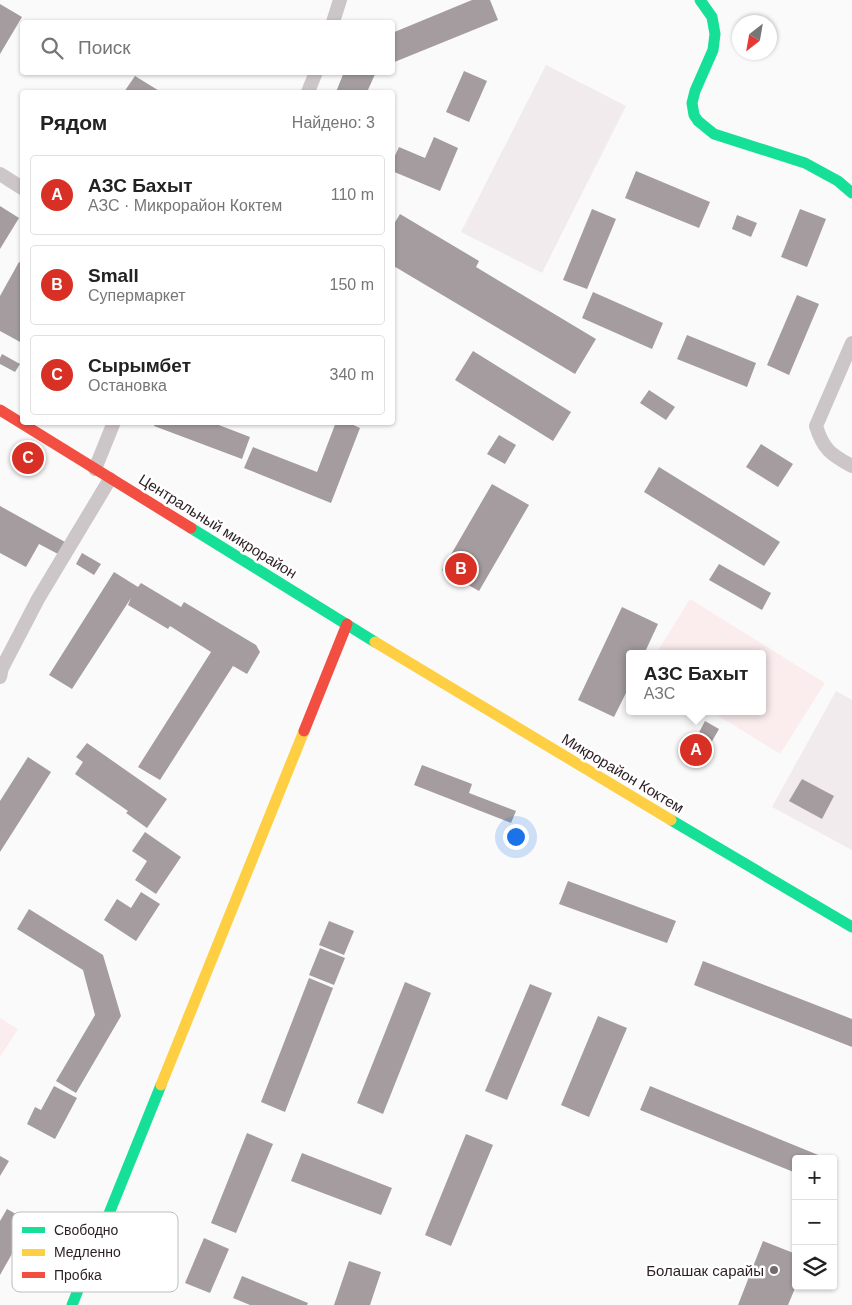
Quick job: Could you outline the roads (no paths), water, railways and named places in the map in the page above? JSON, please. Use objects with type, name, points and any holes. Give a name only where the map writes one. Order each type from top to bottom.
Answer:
[{"type":"street","points":[[334,20],[340,0]]},
{"type":"street","points":[[700,0],[711,18],[715,33],[715,48],[693,98],[694,114],[702,125],[714,134],[806,163],[825,172],[852,193]]},
{"type":"street","points":[[309,90],[315,75]]},
{"type":"street","points":[[0,174],[20,187]]},
{"type":"street","points":[[852,343],[816,426],[820,439],[827,450],[834,457],[852,466]]},
{"type":"street","name":"Центральный микрорайон","points":[[0,410],[20,422]]},
{"type":"street","name":"Центральный микрорайон","points":[[24,425],[348,624]]},
{"type":"street","points":[[95,469],[113,425]]},
{"type":"street","points":[[0,678],[2,668],[38,599],[110,479]]},
{"type":"street","points":[[110,1212],[348,624]]},
{"type":"street","name":"Микрорайон Коктем","points":[[348,624],[541,743],[852,927]]},
{"type":"street","points":[[72,1305],[77,1292]]},
{"type":"place","name":"Сырымбет","points":[[28,458]]},
{"type":"place","name":"Small","points":[[461,569]]},
{"type":"place","name":"АЗС Бахыт","points":[[696,750]]},
{"type":"place","name":"Болашак сарайы","points":[[774,1270]]}]
